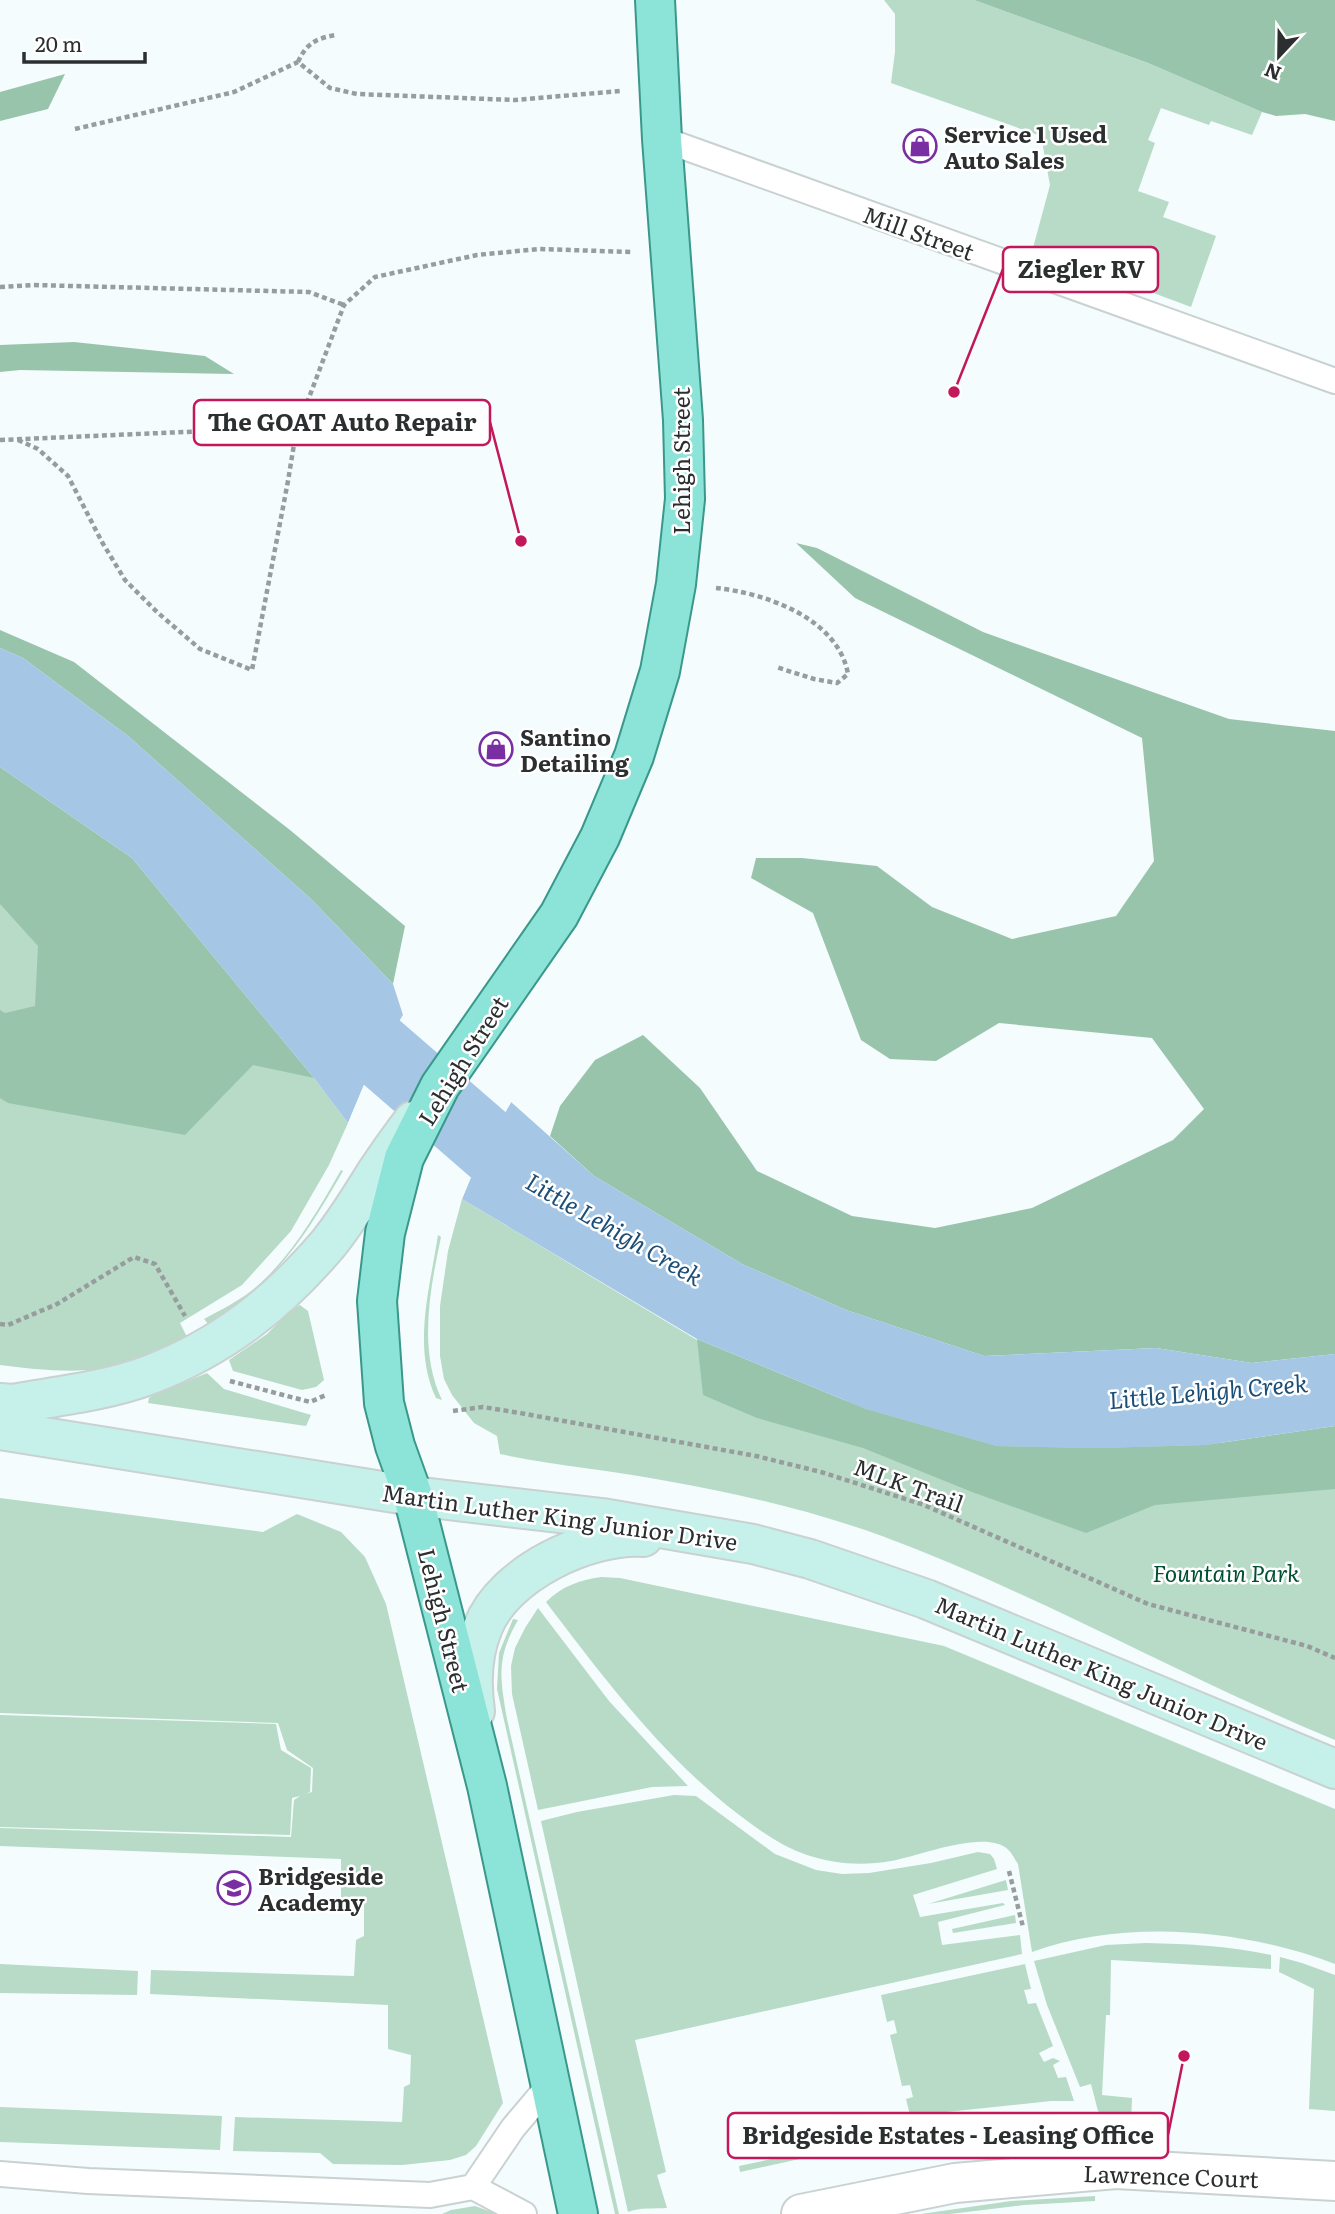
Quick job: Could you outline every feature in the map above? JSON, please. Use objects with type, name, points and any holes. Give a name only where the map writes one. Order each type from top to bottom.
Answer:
[{"type":"main road","name":"Lehigh Street","points":[[578,2214],[487,1786],[412,1496],[384,1403],[377,1301],[397,1154],[440,1086],[559,915],[600,837],[634,756],[660,671],[677,584],[684,486],[683,420],[654,0]]},
{"type":"main road","points":[[0,1403],[13,1404],[92,1390],[148,1375],[205,1349],[250,1321],[292,1283],[329,1243],[397,1154]]},
{"type":"main road","name":"Martin Luther King Junior Drive","points":[[0,1430],[412,1496],[602,1518],[753,1544],[810,1559],[926,1599],[1335,1769]]},
{"type":"main road","points":[[487,1786],[472,1694],[473,1661],[483,1625],[503,1596],[520,1581],[568,1551],[600,1541],[637,1537],[753,1544]]},
{"type":"street","name":"Lawrence Court","points":[[802,2214],[955,2183],[1116,2169],[1335,2181]]},
{"type":"lane","name":"Mill Street","points":[[662,139],[1335,381]]},
{"type":"lane","points":[[473,2187],[513,2128],[551,2083]]},
{"type":"lane","points":[[0,2174],[430,2195],[473,2187],[524,2214]]},
{"type":"path","points":[[75,129],[234,92],[298,62],[305,47],[321,37],[336,35]]},
{"type":"path","points":[[298,62],[330,88],[357,93],[515,100],[659,87]]},
{"type":"path","points":[[18,440],[38,449],[68,476],[125,580],[157,612],[200,649],[252,670],[296,432],[345,305],[375,277],[477,255],[539,249],[670,254]]},
{"type":"path","points":[[0,287],[33,285],[309,292],[345,305]]},
{"type":"path","points":[[0,440],[253,429],[296,432]]},
{"type":"path","points":[[677,584],[744,591],[802,614],[826,633],[845,661],[848,674],[837,682],[814,679],[776,667]]},
{"type":"path","points":[[0,1324],[8,1325],[26,1319],[57,1304],[134,1257],[155,1264],[190,1324]]},
{"type":"path","points":[[226,1380],[310,1402],[326,1395]]},
{"type":"path","name":"MLK Trail","points":[[453,1411],[483,1407],[520,1413],[756,1456],[821,1472],[924,1506],[1148,1604],[1307,1646],[1335,1658]]},
{"type":"path","points":[[1009,1871],[1023,1927]]},
{"type":"green space","points":[[884,0],[974,0],[1148,63],[1262,112],[1252,135],[1211,121],[1209,125],[1161,108],[1148,140],[1155,143],[1138,191],[1169,202],[1163,217],[1216,236],[1191,307],[1033,248],[1050,185],[1041,136],[891,83],[895,52],[895,14]]},
{"type":"green space","points":[[974,0],[1335,0],[1335,121],[1305,114],[1276,116],[1262,112],[1148,63]]},
{"type":"green space","points":[[65,74],[48,109],[0,121],[0,92]]},
{"type":"green space","points":[[74,342],[205,356],[234,374],[20,370],[0,372],[0,345]]},
{"type":"green space","points":[[796,543],[817,548],[983,632],[1229,719],[1335,731],[1335,1354],[1252,1363],[1156,1348],[984,1356],[846,1310],[742,1264],[594,1176],[550,1136],[560,1106],[595,1060],[643,1035],[700,1088],[757,1171],[852,1216],[935,1228],[1032,1208],[1173,1140],[1204,1109],[1152,1038],[999,1023],[936,1061],[890,1059],[861,1040],[813,913],[751,878],[756,858],[802,858],[877,866],[932,907],[1012,939],[1116,916],[1154,861],[1142,738],[855,598]]},
{"type":"green space","points":[[0,630],[74,662],[290,830],[405,926],[393,984],[311,899],[128,736],[23,658],[0,648]]},
{"type":"green space","points":[[0,767],[132,858],[314,1078],[253,1065],[185,1135],[8,1103],[0,1098],[0,1010],[5,1013],[35,1006],[38,946],[0,904]]},
{"type":"green space","points":[[0,798],[314,1078],[348,1123],[329,1165],[291,1231],[242,1285],[180,1323],[188,1339],[145,1357],[111,1367],[62,1371],[0,1365]]},
{"type":"green space","points":[[341,1170],[343,1171],[302,1238],[287,1257],[253,1292],[209,1325],[204,1319],[255,1288],[281,1262],[313,1217]]},
{"type":"green space","name":"Fountain Park","points":[[462,1199],[787,1394],[1335,1456],[1335,1740],[1222,1690],[997,1583],[856,1527],[722,1492],[500,1454],[497,1436],[474,1423],[452,1395],[444,1379],[440,1356],[440,1306],[448,1251]]},
{"type":"green space","points":[[438,1235],[441,1237],[430,1298],[428,1340],[430,1361],[442,1400],[436,1398],[429,1379],[424,1338]]},
{"type":"green space","points":[[300,1305],[308,1311],[324,1380],[316,1387],[302,1390],[233,1371],[229,1360],[267,1334],[292,1309]]},
{"type":"green space","points":[[697,1339],[866,1409],[997,1446],[1097,1448],[1206,1445],[1335,1426],[1335,1489],[1155,1505],[1086,1533],[972,1492],[863,1448],[757,1418],[703,1395]]},
{"type":"green space","points":[[207,1373],[224,1389],[311,1415],[306,1426],[148,1403],[153,1395]]},
{"type":"green space","points":[[0,1498],[263,1532],[297,1514],[341,1532],[365,1557],[386,1604],[503,2103],[476,2146],[466,2155],[450,2160],[402,2165],[333,2164],[320,2153],[233,2151],[235,2117],[402,2122],[404,2087],[410,2084],[411,2055],[388,2049],[388,2005],[150,1994],[151,1970],[354,1976],[356,1940],[364,1936],[364,1905],[341,1901],[341,1859],[0,1846],[0,1828],[291,1837],[294,1800],[300,1796],[292,1798],[290,1835],[0,1827],[0,1715],[276,1724],[281,1750],[311,1768],[310,1792],[305,1794],[312,1792],[313,1768],[287,1750],[278,1723],[0,1713]]},
{"type":"green space","points":[[601,1577],[620,1578],[944,1646],[1335,1809],[1335,1964],[1262,1943],[1184,1932],[1106,1935],[1068,1941],[1032,1952],[1018,1864],[1005,1847],[994,1843],[965,1843],[891,1861],[859,1864],[827,1860],[789,1847],[738,1814],[684,1767],[635,1715],[546,1602],[572,1585]]},
{"type":"green space","points":[[538,1608],[609,1701],[688,1786],[652,1787],[538,1810],[512,1694],[511,1666],[515,1648]]},
{"type":"green space","points":[[513,1619],[518,1620],[506,1646],[502,1668],[507,1719],[619,2214],[615,2214],[497,1689],[499,1653]]},
{"type":"green space","points":[[674,1795],[696,1796],[775,1854],[816,1870],[842,1874],[869,1873],[978,1852],[990,1854],[997,1869],[913,1895],[920,1917],[1003,1903],[1005,1905],[938,1922],[942,1945],[1020,1935],[1022,1954],[635,2040],[666,2172],[657,2175],[667,2208],[628,2212],[541,1821]]},
{"type":"green space","points":[[1006,1880],[1008,1890],[928,1904]]},
{"type":"green space","points":[[1015,1915],[1016,1923],[953,1933],[952,1929]]},
{"type":"green space","points":[[1146,1943],[1209,1946],[1271,1955],[1271,1969],[1111,1960],[1110,2015],[1106,2015],[1102,2095],[1132,2098],[1131,2125],[1120,2123],[1098,2111],[1091,2084],[1080,2087],[1047,2005],[1034,1961],[1106,1945]]},
{"type":"green space","points":[[1280,1957],[1335,1975],[1335,2111],[1309,2109],[1314,1989],[1279,1972]]},
{"type":"green space","points":[[0,1964],[138,1971],[137,1995],[0,1993]]},
{"type":"green space","points":[[1025,1964],[1031,1989],[1024,1990],[1028,2004],[1036,2003],[1053,2046],[1039,2053],[1044,2062],[1053,2058],[1060,2061],[1053,2065],[1058,2078],[1066,2077],[1074,2101],[927,2114],[911,2119],[906,2099],[913,2097],[910,2085],[902,2086],[890,2035],[897,2033],[894,2020],[887,2022],[881,1995]]},
{"type":"green space","points":[[0,2107],[222,2116],[220,2150],[0,2142]]},
{"type":"green space","points":[[916,2128],[918,2133],[740,2172],[739,2166]]},
{"type":"green space","points":[[1095,2196],[1095,2201],[1024,2205],[950,2214],[921,2214],[1011,2201]]},
{"type":"green space","points":[[475,2206],[497,2214],[442,2214],[451,2210]]},
{"type":"water","points":[[0,648],[23,658],[128,736],[311,899],[393,984],[403,1015],[371,1068],[348,1123],[132,858],[0,767]]},
{"type":"water","points":[[511,1102],[594,1176],[742,1264],[846,1310],[984,1356],[1156,1348],[1252,1363],[1335,1354],[1335,1426],[1206,1445],[1097,1448],[997,1446],[866,1409],[697,1339],[462,1199],[479,1158]]},
{"type":"pier","points":[[405,1012],[406,1017],[374,1069],[351,1125],[348,1123],[371,1068]]},
{"type":"pier","points":[[509,1099],[513,1099],[479,1158],[462,1199],[459,1198],[476,1157]]},
{"type":"waterway","name":"Little Lehigh Creek","points":[[314,979],[357,1031],[530,1181],[566,1202]]},
{"type":"place","name":"Service 1 Used Auto Sales","points":[[920,146]]},
{"type":"place","name":"Ziegler RV","points":[[954,392]]},
{"type":"place","name":"The GOAT Auto Repair","points":[[521,541]]},
{"type":"place","name":"Santino Detailing","points":[[496,749]]},
{"type":"place","name":"Bridgeside Academy","points":[[234,1888]]},
{"type":"place","name":"Bridgeside Estates - Leasing Office","points":[[1184,2056]]}]
